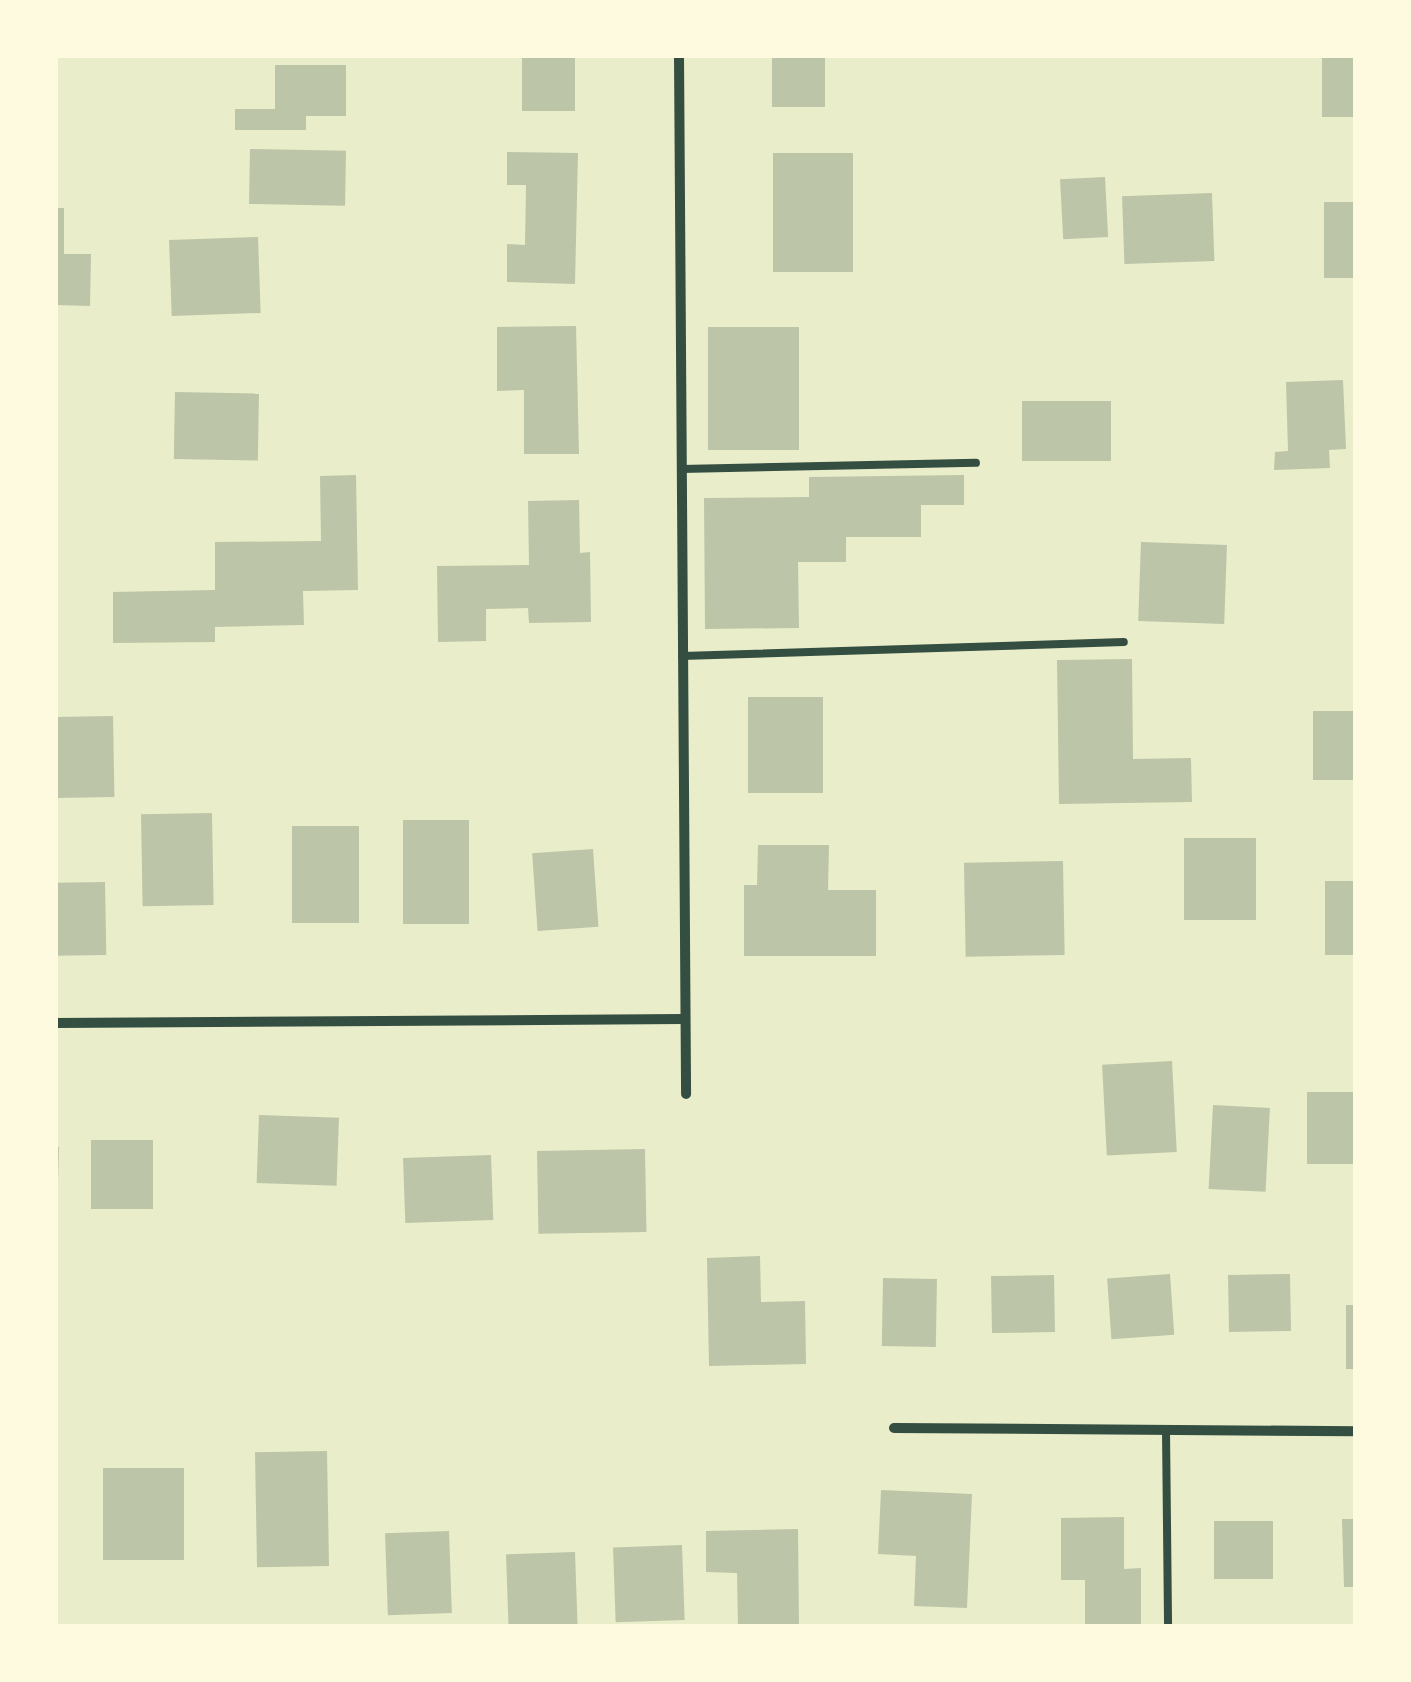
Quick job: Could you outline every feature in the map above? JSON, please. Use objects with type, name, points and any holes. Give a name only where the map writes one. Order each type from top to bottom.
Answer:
[{"type":"street","points":[[679,55],[686,1094]]},
{"type":"street","points":[[55,1023],[683,1019]]},
{"type":"street","points":[[894,1428],[1356,1431]]},
{"type":"lane","points":[[680,469],[976,463]]},
{"type":"lane","points":[[682,656],[1124,642]]},
{"type":"lane","points":[[1166,1430],[1168,1627]]},
{"type":"building","points":[[522,55],[575,55],[575,111],[522,111]]},
{"type":"building","points":[[772,55],[825,55],[825,107],[772,107]]},
{"type":"building","points":[[1322,55],[1356,55],[1356,117],[1322,117]]},
{"type":"building","points":[[275,65],[346,65],[346,116],[306,116],[306,130],[235,130],[235,109],[275,109]]},
{"type":"building","points":[[250,149],[346,151],[345,206],[249,204]]},
{"type":"building","points":[[507,152],[578,153],[575,284],[507,282],[507,244],[525,245],[526,185],[507,185]]},
{"type":"building","points":[[773,153],[853,153],[853,272],[773,272]]},
{"type":"building","points":[[1105,177],[1108,237],[1063,239],[1060,179]]},
{"type":"building","points":[[1212,193],[1214,261],[1124,264],[1122,196]]},
{"type":"building","points":[[1324,202],[1356,202],[1356,278],[1324,278]]},
{"type":"building","points":[[55,208],[64,208],[64,254],[91,254],[90,306],[55,305]]},
{"type":"building","points":[[258,237],[261,313],[172,316],[169,240]]},
{"type":"building","points":[[576,326],[579,454],[524,454],[524,390],[497,391],[497,327]]},
{"type":"building","points":[[708,327],[799,327],[799,450],[708,450]]},
{"type":"building","points":[[1343,380],[1346,449],[1329,450],[1330,468],[1274,470],[1275,452],[1288,451],[1286,382]]},
{"type":"building","points":[[175,392],[259,393],[258,460],[174,459]]},
{"type":"building","points":[[1022,401],[1111,401],[1111,461],[1022,461]]},
{"type":"building","points":[[356,475],[358,590],[303,591],[304,625],[215,627],[215,642],[113,643],[113,592],[215,590],[215,542],[321,541],[320,476]]},
{"type":"building","points":[[964,475],[964,505],[921,505],[921,537],[846,537],[846,562],[798,562],[799,628],[705,629],[704,498],[809,497],[809,477]]},
{"type":"building","points":[[579,500],[580,553],[590,552],[591,622],[529,623],[528,608],[486,609],[486,641],[438,642],[437,566],[529,565],[528,501]]},
{"type":"building","points":[[1141,542],[1227,545],[1224,624],[1138,621]]},
{"type":"building","points":[[1132,659],[1133,759],[1191,758],[1192,802],[1059,804],[1057,660]]},
{"type":"building","points":[[748,697],[823,697],[823,793],[748,793]]},
{"type":"building","points":[[1313,711],[1356,711],[1356,780],[1313,780]]},
{"type":"building","points":[[113,716],[114,797],[56,798],[55,717]]},
{"type":"building","points":[[212,813],[214,905],[143,906],[141,814]]},
{"type":"building","points":[[403,820],[469,820],[469,924],[403,924]]},
{"type":"building","points":[[292,826],[359,826],[359,923],[292,923]]},
{"type":"building","points":[[1184,838],[1256,838],[1256,920],[1184,920]]},
{"type":"building","points":[[758,845],[829,845],[828,890],[876,890],[876,956],[744,956],[744,885],[757,885]]},
{"type":"building","points":[[593,849],[598,927],[538,931],[532,853]]},
{"type":"building","points":[[1063,861],[1065,955],[966,957],[964,863]]},
{"type":"building","points":[[1325,881],[1356,881],[1356,955],[1325,955]]},
{"type":"building","points":[[105,882],[106,955],[56,956],[55,883]]},
{"type":"building","points":[[1172,1061],[1177,1152],[1107,1156],[1102,1065]]},
{"type":"building","points":[[1307,1092],[1356,1092],[1356,1164],[1307,1164]]},
{"type":"building","points":[[1213,1105],[1270,1108],[1266,1192],[1209,1189]]},
{"type":"building","points":[[259,1115],[339,1118],[337,1186],[257,1183]]},
{"type":"building","points":[[91,1140],[153,1140],[153,1209],[91,1209]]},
{"type":"building","points":[[55,1147],[59,1147],[58,1183],[55,1183]]},
{"type":"building","points":[[645,1149],[646,1232],[538,1234],[537,1151]]},
{"type":"building","points":[[491,1155],[493,1220],[405,1223],[403,1158]]},
{"type":"building","points":[[760,1256],[761,1302],[805,1301],[806,1364],[709,1366],[707,1258]]},
{"type":"building","points":[[1170,1274],[1174,1335],[1111,1339],[1107,1278]]},
{"type":"building","points":[[1290,1274],[1291,1331],[1229,1332],[1228,1275]]},
{"type":"building","points":[[1054,1275],[1055,1332],[992,1333],[991,1276]]},
{"type":"building","points":[[883,1278],[937,1279],[936,1347],[882,1346]]},
{"type":"building","points":[[1346,1305],[1356,1305],[1356,1369],[1346,1369]]},
{"type":"building","points":[[327,1451],[329,1566],[257,1567],[255,1452]]},
{"type":"building","points":[[103,1468],[184,1468],[184,1560],[103,1560]]},
{"type":"building","points":[[881,1490],[972,1494],[967,1608],[914,1606],[916,1556],[878,1554]]},
{"type":"building","points":[[1124,1517],[1124,1569],[1141,1568],[1141,1627],[1085,1627],[1085,1580],[1061,1580],[1061,1518]]},
{"type":"building","points":[[1342,1519],[1356,1519],[1356,1587],[1344,1587]]},
{"type":"building","points":[[1214,1521],[1273,1521],[1273,1579],[1214,1579]]},
{"type":"building","points":[[798,1529],[799,1627],[738,1627],[737,1573],[706,1572],[706,1531]]},
{"type":"building","points":[[449,1531],[452,1613],[388,1615],[385,1533]]},
{"type":"building","points":[[682,1545],[685,1620],[616,1622],[613,1547]]},
{"type":"building","points":[[575,1552],[578,1627],[509,1627],[506,1554]]}]
